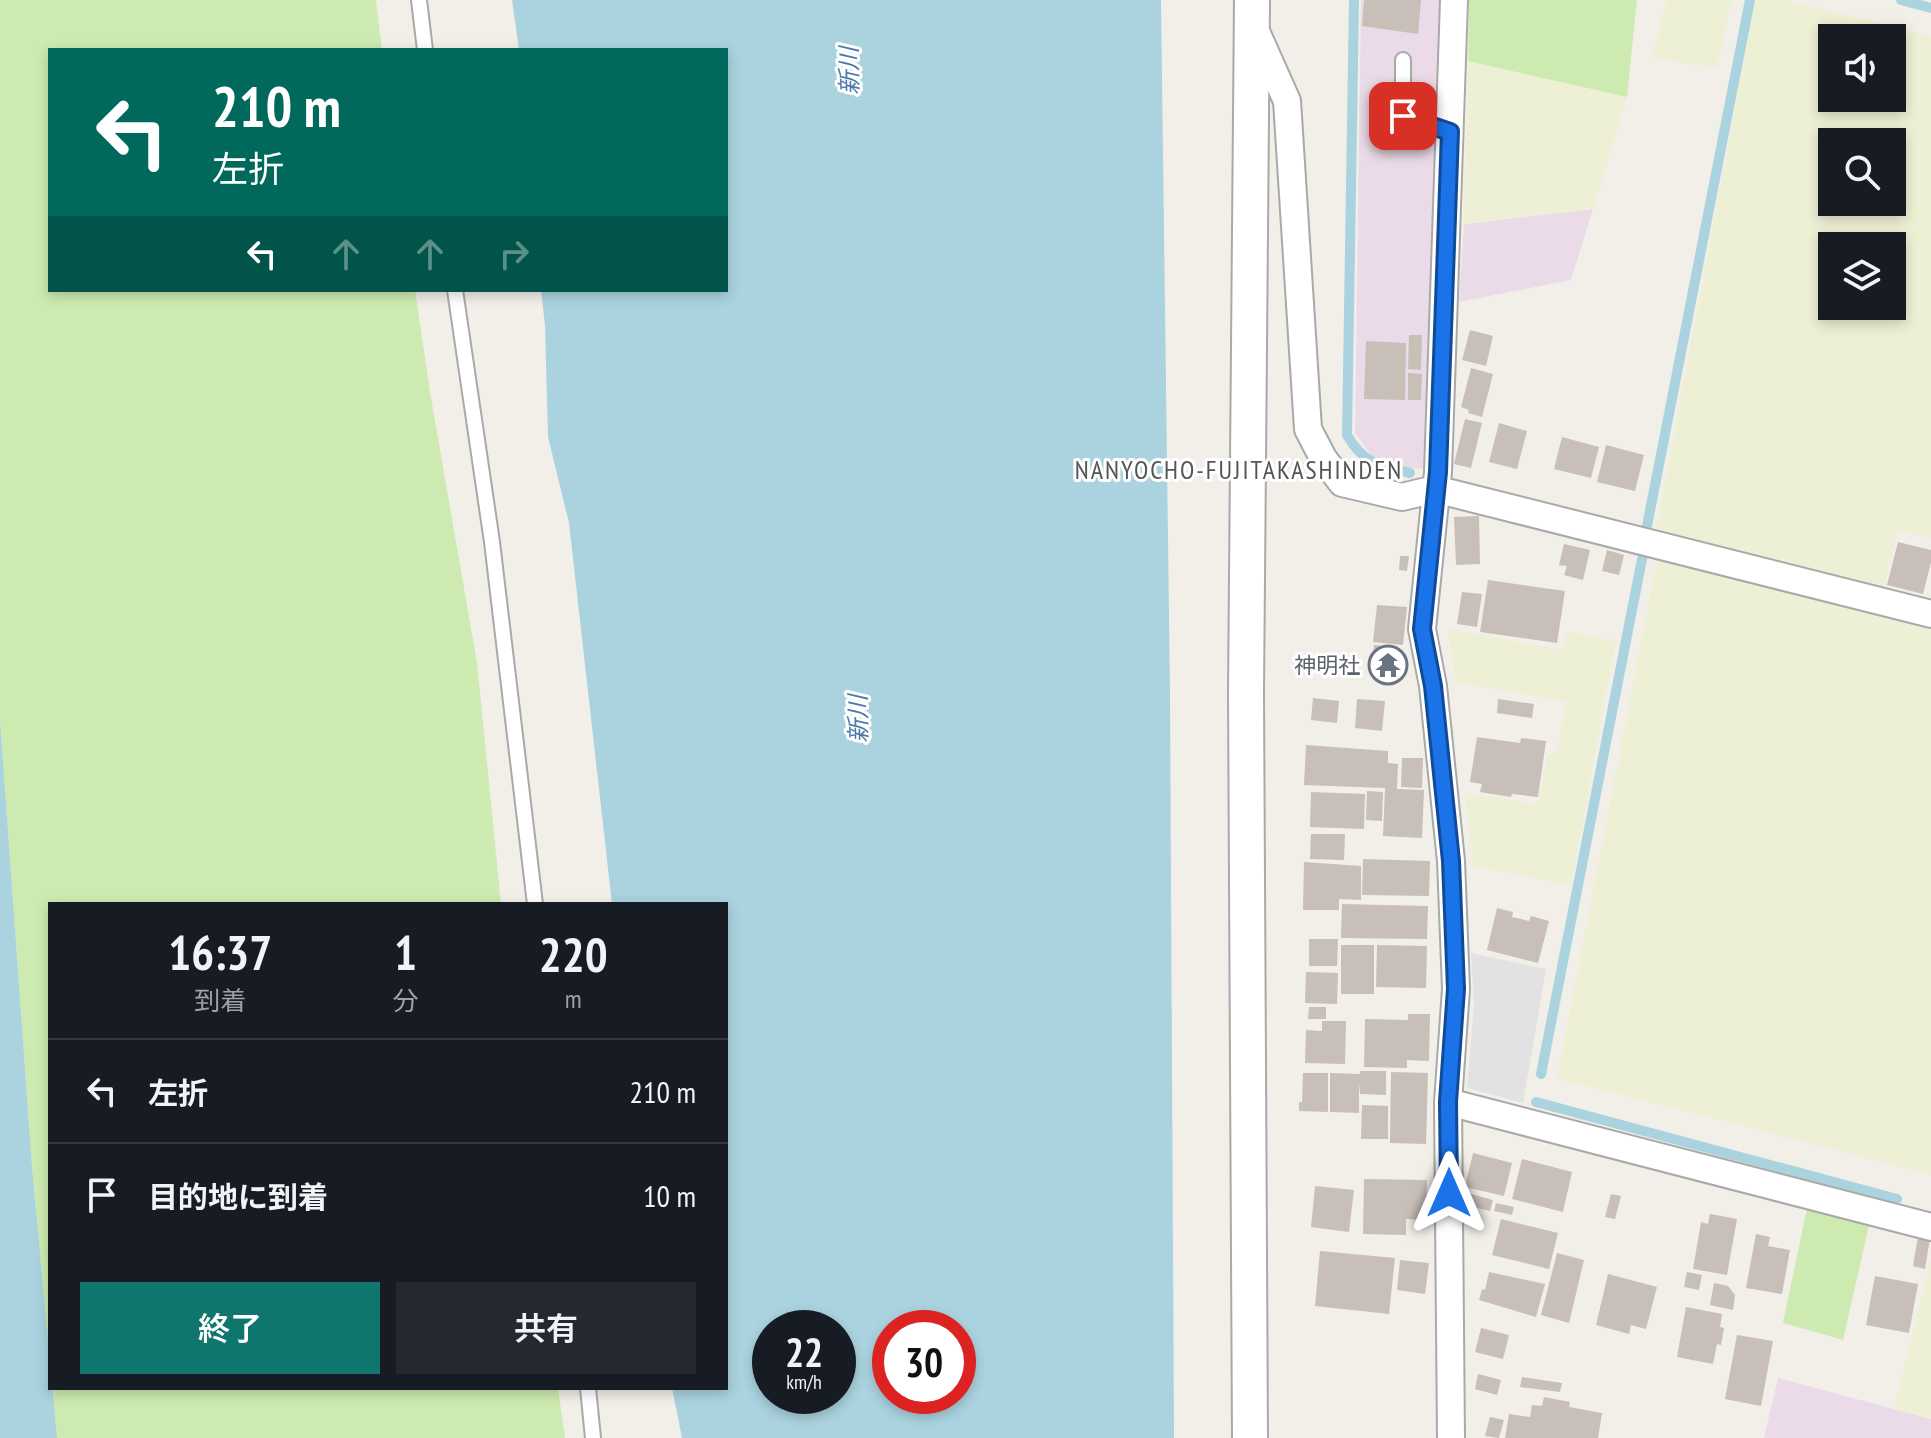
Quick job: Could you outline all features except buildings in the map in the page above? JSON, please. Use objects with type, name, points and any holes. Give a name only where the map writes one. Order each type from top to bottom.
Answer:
[{"type":"street","points":[[1451,1438],[1448,1102],[1456,989],[1451,861],[1433,686],[1422,629],[1438,472],[1454,0]]},
{"type":"street","points":[[1252,12],[1287,101],[1308,429],[1323,458],[1342,483],[1402,497],[1435,489],[1931,614]]},
{"type":"street","points":[[1250,1438],[1246,693],[1252,12]]},
{"type":"street","points":[[1448,1102],[1931,1227]]},
{"type":"lane","points":[[419,0],[425,48]]},
{"type":"lane","points":[[1403,60],[1403,116],[1450,132]]},
{"type":"lane","points":[[455,292],[492,542],[535,902]]},
{"type":"lane","points":[[588,1390],[593,1438]]},
{"type":"shaded area","points":[[1361,0],[1441,0],[1424,469],[1395,466],[1371,455],[1355,433]]},
{"type":"shaded area","points":[[1593,209],[1571,280],[1459,302],[1464,224]]},
{"type":"shaded area","points":[[1471,953],[1546,969],[1523,1103],[1467,1088],[1474,1005]]},
{"type":"shaded area","points":[[1778,1378],[1931,1419],[1931,1438],[1764,1438]]},
{"type":"green space","points":[[0,0],[376,0],[382,48],[48,48],[48,292],[415,292],[477,663],[501,902],[48,902],[48,1344],[0,719]]},
{"type":"green space","points":[[1469,0],[1637,0],[1627,97],[1468,61]]},
{"type":"green space","points":[[1667,0],[1732,0],[1716,68],[1653,58]]},
{"type":"green space","points":[[1755,0],[1785,0],[1882,24],[1818,24],[1818,112],[1906,112],[1906,30],[1931,36],[1931,538],[1897,530],[1884,587],[1656,530]]},
{"type":"green space","points":[[1468,61],[1627,97],[1593,209],[1464,224]]},
{"type":"green space","points":[[1657,560],[1931,630],[1931,1175],[1557,1078]]},
{"type":"green space","points":[[1448,629],[1563,650],[1567,632],[1616,641],[1571,885],[1473,866],[1465,793],[1538,804],[1548,753],[1557,754],[1566,702],[1456,682]]},
{"type":"green space","points":[[1808,1203],[1870,1221],[1843,1340],[1783,1323]]},
{"type":"green space","points":[[1931,1258],[1931,1419],[1894,1409]]},
{"type":"green space","points":[[52,1390],[558,1390],[565,1438],[57,1438]]},
{"type":"water","name":"新川","points":[[512,0],[1161,0],[1170,693],[1174,1438],[682,1438],[672,1390],[728,1390],[728,902],[612,902],[569,523],[548,437],[541,292],[728,292],[728,48],[519,48]]},
{"type":"water","points":[[0,719],[32,1166],[48,1340],[48,1390],[53,1390],[57,1438],[0,1438]]},
{"type":"waterway","points":[[1354,0],[1347,435],[1359,452],[1373,462],[1410,473]]},
{"type":"waterway","points":[[1647,526],[1750,0]]},
{"type":"waterway","points":[[1901,0],[1931,8]]},
{"type":"waterway","points":[[1541,1074],[1642,559]]},
{"type":"waterway","points":[[1536,1102],[1897,1199]]},
{"type":"place","name":"神明社","points":[[1388,665]]},
{"type":"district","name":"NANYOCHO-FUJITAKASHINDEN","points":[[1239,469]]},
{"type":"route","points":[[1403,116],[1450,132],[1438,472],[1422,629],[1433,686],[1451,861],[1456,989],[1448,1102],[1449,1193]]}]
